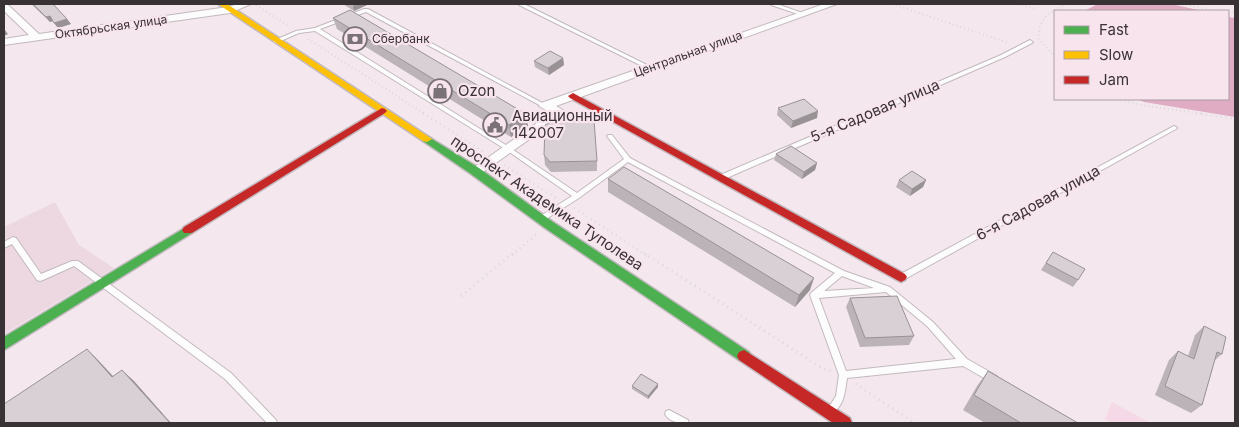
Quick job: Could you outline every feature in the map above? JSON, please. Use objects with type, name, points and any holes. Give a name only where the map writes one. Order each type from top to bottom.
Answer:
[{"type":"main road","name":"проспект Академика Туполева","points":[[226,7],[475,171],[541,224],[826,418],[845,423]]},
{"type":"main road","points":[[573,96],[901,277]]},
{"type":"main road","points":[[4,344],[382,111]]},
{"type":"street","name":"Октябрьская улица","points":[[4,6],[37,37],[246,4]]},
{"type":"street","name":"Центральная улица","points":[[545,106],[832,4]]},
{"type":"street","points":[[4,42],[37,37]]},
{"type":"street","points":[[475,171],[560,112],[545,106]]},
{"type":"lane","points":[[521,4],[650,68]]},
{"type":"lane","points":[[773,4],[803,14]]},
{"type":"lane","points":[[276,40],[298,32],[316,29],[366,10],[545,106]]},
{"type":"lane","points":[[316,29],[507,148],[577,196]]},
{"type":"lane","name":"5-я Садовая улица","points":[[720,178],[1004,56],[1030,42]]},
{"type":"lane","name":"6-я Садовая улица","points":[[901,277],[1174,128]]},
{"type":"lane","points":[[610,136],[628,159],[841,273],[887,289],[930,324],[964,362],[1007,386]]},
{"type":"lane","points":[[541,224],[565,203],[628,159]]},
{"type":"lane","points":[[4,245],[13,240],[40,278],[75,262],[228,376],[273,423]]},
{"type":"lane","points":[[814,294],[841,273]]},
{"type":"lane","points":[[814,294],[887,289]]},
{"type":"lane","points":[[814,294],[843,375],[840,397],[826,418]]},
{"type":"lane","points":[[843,375],[964,362]]},
{"type":"lane","points":[[669,414],[685,423]]},
{"type":"path","points":[[255,4],[492,158],[822,368],[843,375],[914,423]]},
{"type":"path","points":[[892,4],[1020,47]]},
{"type":"path","points":[[1018,4],[1036,9]]},
{"type":"path","points":[[1055,10],[1067,4]]},
{"type":"path","points":[[1178,4],[1214,10]]},
{"type":"path","points":[[1054,10],[1039,24],[1038,38],[1054,56]]},
{"type":"path","points":[[1121,100],[1142,105],[1235,119]]},
{"type":"path","points":[[461,296],[541,224]]},
{"type":"shaded area","points":[[1098,4],[1171,4],[1198,10],[1086,10]]},
{"type":"shaded area","points":[[1229,17],[1235,18],[1235,117],[1139,100],[1229,100]]},
{"type":"shaded area","points":[[55,202],[79,245],[114,268],[4,334],[4,227]]},
{"type":"shaded area","points":[[1112,402],[1151,423],[1112,423],[1105,419]]},
{"type":"building","points":[[33,4],[53,4],[67,19],[54,23],[50,16],[46,17]]},
{"type":"building","points":[[350,10],[526,114],[509,125],[333,18]]},
{"type":"building","points":[[550,51],[563,58],[548,68],[534,61]]},
{"type":"building","points":[[804,99],[818,111],[793,121],[778,108]]},
{"type":"building","points":[[594,120],[597,161],[550,162],[544,155],[545,125],[551,122]]},
{"type":"building","points":[[791,146],[817,163],[804,172],[776,154]]},
{"type":"building","points":[[624,167],[814,278],[799,295],[608,179]]},
{"type":"building","points":[[912,171],[926,180],[912,189],[899,180]]},
{"type":"building","points":[[1053,252],[1085,269],[1078,280],[1046,263]]},
{"type":"building","points":[[897,296],[914,336],[865,338],[850,298]]},
{"type":"building","points":[[1204,326],[1226,337],[1222,354],[1217,352],[1202,405],[1165,386],[1178,351],[1194,359]]},
{"type":"building","points":[[87,349],[112,377],[122,370],[170,423],[4,423],[4,404]]},
{"type":"building","points":[[988,371],[1078,423],[1021,423],[974,395]]},
{"type":"building","points":[[641,374],[658,384],[648,396],[632,386]]},
{"type":"traffic: fast","points":[[427,139],[475,171],[549,225],[744,356]]},
{"type":"traffic: fast","points":[[4,344],[188,230]]},
{"type":"traffic: slow","points":[[222,4],[427,139]]},
{"type":"traffic: jam","points":[[573,96],[901,277]]},
{"type":"traffic: jam","points":[[188,230],[382,111]]},
{"type":"traffic: jam","points":[[744,356],[845,423]]},
{"type":"place","name":"Сбербанк","points":[[355,39]]},
{"type":"place","name":"Ozon","points":[[440,91]]},
{"type":"place","name":"Авиационный 142007","points":[[495,125]]}]
